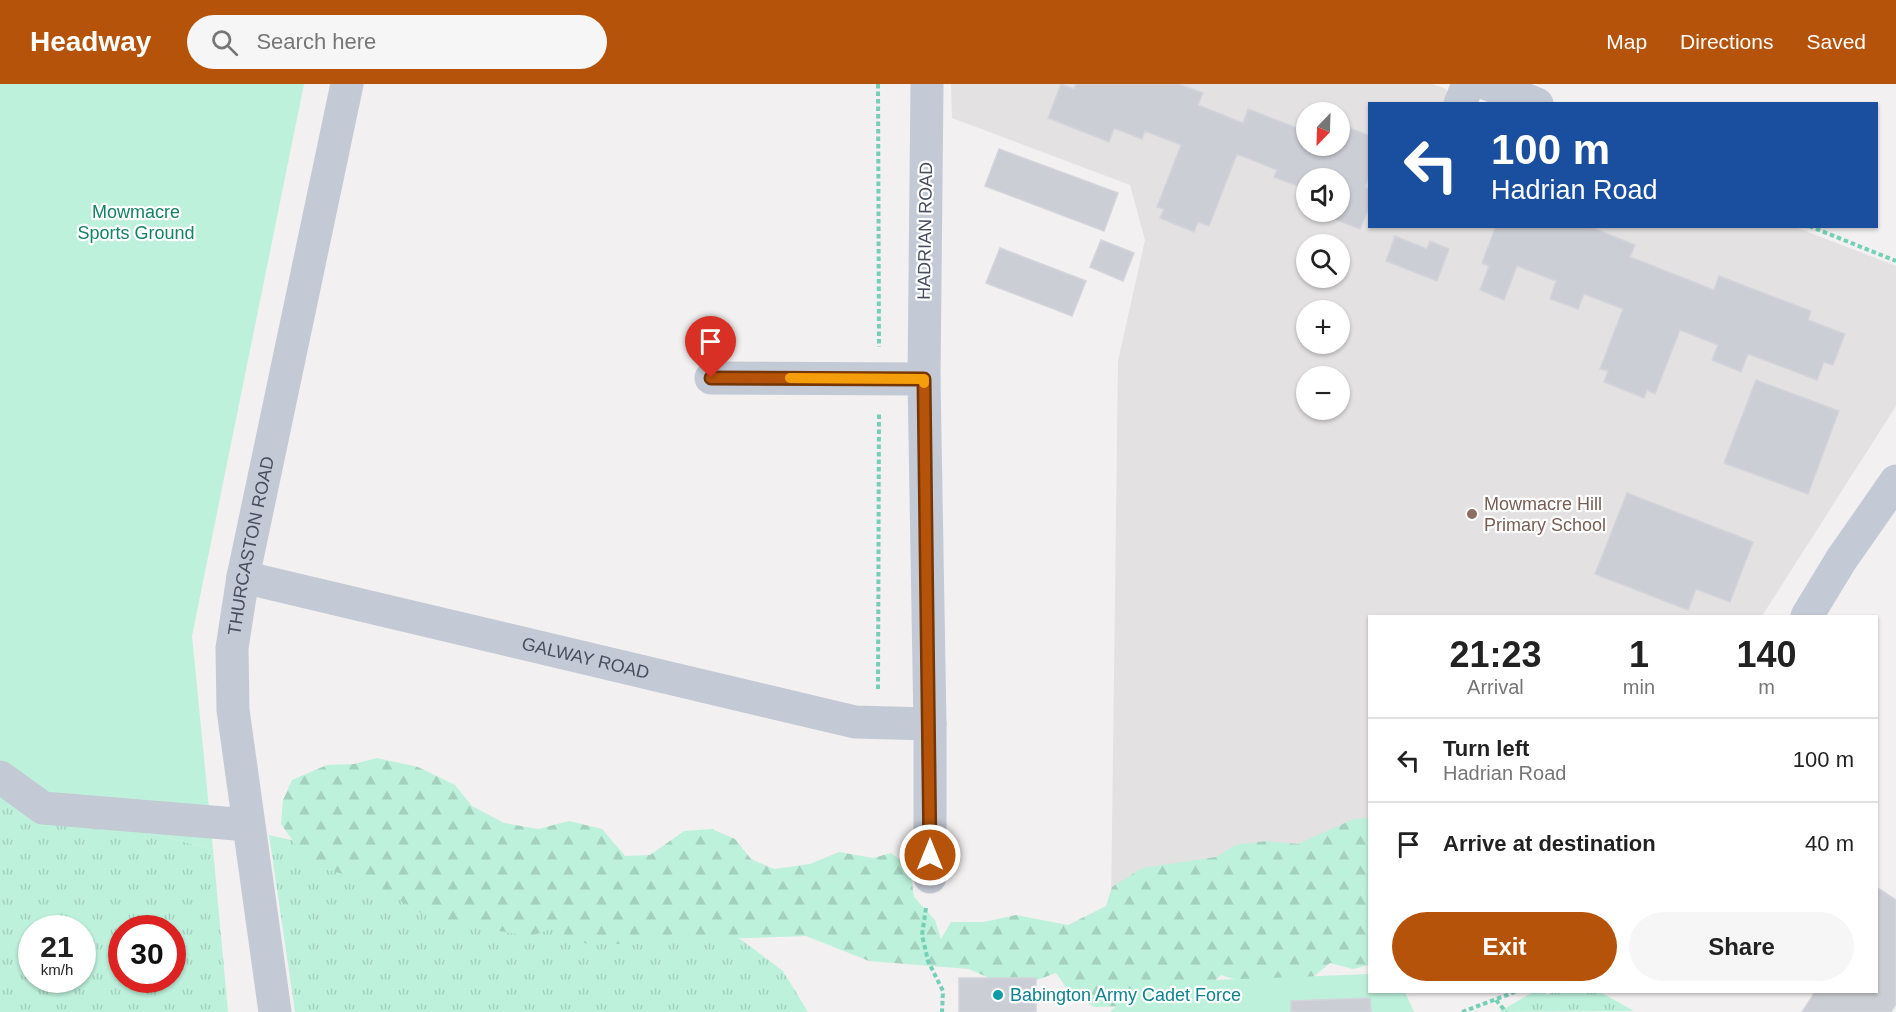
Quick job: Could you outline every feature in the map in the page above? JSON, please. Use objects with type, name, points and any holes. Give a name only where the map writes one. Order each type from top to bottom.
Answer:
[{"type":"street","name":"THURCASTON ROAD","points":[[275,1012],[233,710],[232,648],[243,577],[347,84]]},
{"type":"street","name":"HADRIAN ROAD","points":[[927,84],[924,379],[930,724],[930,877]]},
{"type":"street","points":[[1461,102],[1468,84]]},
{"type":"street","points":[[1487,84],[1532,102]]},
{"type":"street","points":[[711,378],[924,379]]},
{"type":"street","points":[[1808,615],[1841,560],[1896,481]]},
{"type":"street","name":"GALWAY ROAD","points":[[243,577],[855,722],[930,724]]},
{"type":"street","points":[[0,777],[43,808],[248,825]]},
{"type":"path","points":[[1814,228],[1896,261]]},
{"type":"path","points":[[930,877],[922,935],[928,961],[943,991],[942,1012]]},
{"type":"path","points":[[1462,1012],[1513,993]]},
{"type":"path","points":[[1496,1000],[1506,1012]]},
{"type":"shaded area","name":"Mowmacre Hill Primary School","points":[[951,84],[1432,84],[1446,89],[1449,101],[1453,102],[1368,102],[1368,228],[1798,228],[1896,266],[1896,406],[1763,615],[1368,615],[1368,846],[1111,910],[1118,361],[1145,240],[1130,185],[952,118]]},
{"type":"green space","name":"Mowmacre Sports Ground","points":[[0,84],[304,84],[192,636],[213,849],[0,797]]},
{"type":"green space","points":[[377,758],[418,767],[455,785],[472,806],[504,823],[538,829],[569,821],[602,829],[625,856],[650,855],[684,831],[712,829],[735,839],[751,859],[774,869],[810,864],[839,852],[873,858],[891,853],[910,868],[914,897],[935,920],[941,939],[951,922],[984,922],[1016,915],[1068,925],[1106,906],[1112,887],[1142,868],[1216,857],[1235,845],[1266,841],[1298,844],[1354,819],[1368,818],[1368,965],[1353,969],[1330,963],[1306,983],[1246,983],[1221,975],[1204,990],[1125,1006],[1094,1007],[1068,990],[1056,973],[1031,982],[996,981],[969,969],[869,961],[806,936],[717,939],[678,933],[639,944],[587,944],[551,929],[531,936],[499,931],[475,921],[451,922],[423,914],[392,896],[346,875],[316,866],[303,855],[281,824],[283,800],[292,780],[327,765],[354,764]]},
{"type":"green space","points":[[0,797],[213,849],[228,1012],[0,1012]]},
{"type":"green space","points":[[269,835],[526,893],[662,896],[743,941],[783,971],[808,1012],[295,1012]]},
{"type":"green space","points":[[1368,974],[1368,993],[1405,993],[1414,1012],[1110,1012],[1140,983]]},
{"type":"green space","points":[[1531,993],[1546,993],[1547,995],[1550,993],[1602,993],[1634,1011],[1499,1012]]},
{"type":"building","points":[[1061,84],[1074,89],[1076,84],[1179,84],[1203,93],[1198,105],[1243,123],[1248,109],[1296,128],[1296,156],[1350,156],[1350,128],[1368,135],[1368,179],[1365,187],[1368,188],[1368,210],[1360,229],[1342,222],[1350,222],[1350,168],[1296,168],[1296,185],[1274,177],[1277,170],[1237,154],[1209,226],[1198,222],[1194,232],[1160,218],[1164,209],[1157,207],[1181,145],[1145,131],[1142,139],[1114,128],[1109,142],[1048,118]]},
{"type":"building","points":[[999,149],[1118,193],[1104,231],[985,186]]},
{"type":"building","points":[[1495,228],[1593,228],[1635,245],[1630,257],[1714,290],[1719,276],[1811,311],[1808,320],[1845,334],[1833,365],[1824,362],[1817,380],[1748,354],[1741,372],[1712,360],[1718,345],[1680,330],[1655,394],[1647,390],[1644,398],[1604,382],[1608,371],[1600,369],[1623,309],[1584,294],[1578,309],[1550,299],[1556,281],[1517,266],[1504,300],[1480,290],[1489,266],[1482,263]]},
{"type":"building","points":[[1395,236],[1427,249],[1430,241],[1449,249],[1437,281],[1386,261]]},
{"type":"building","points":[[1101,240],[1134,253],[1123,281],[1090,267]]},
{"type":"building","points":[[1000,248],[1086,281],[1072,316],[986,283]]},
{"type":"building","points":[[1756,380],[1839,411],[1808,494],[1724,463]]},
{"type":"building","points":[[1627,493],[1753,542],[1730,602],[1696,589],[1688,610],[1595,574]]},
{"type":"building","points":[[1878,888],[1896,900],[1896,1004],[1891,1012],[1802,1012],[1814,993],[1878,993]]},
{"type":"building","name":"Babington Army Cadet Force","points":[[959,978],[1036,978],[1036,1012],[959,1012]]},
{"type":"building","points":[[1370,998],[1371,1012],[1291,1012],[1291,1001]]},
{"type":"slow traffic","points":[[790,378],[924,379],[924,383]]},
{"type":"place","name":"Mowmacre Hill Primary School","points":[[1472,514]]},
{"type":"place","name":"Babington Army Cadet Force","points":[[998,995]]},
{"type":"route","points":[[711,378],[924,379],[930,855]]}]
